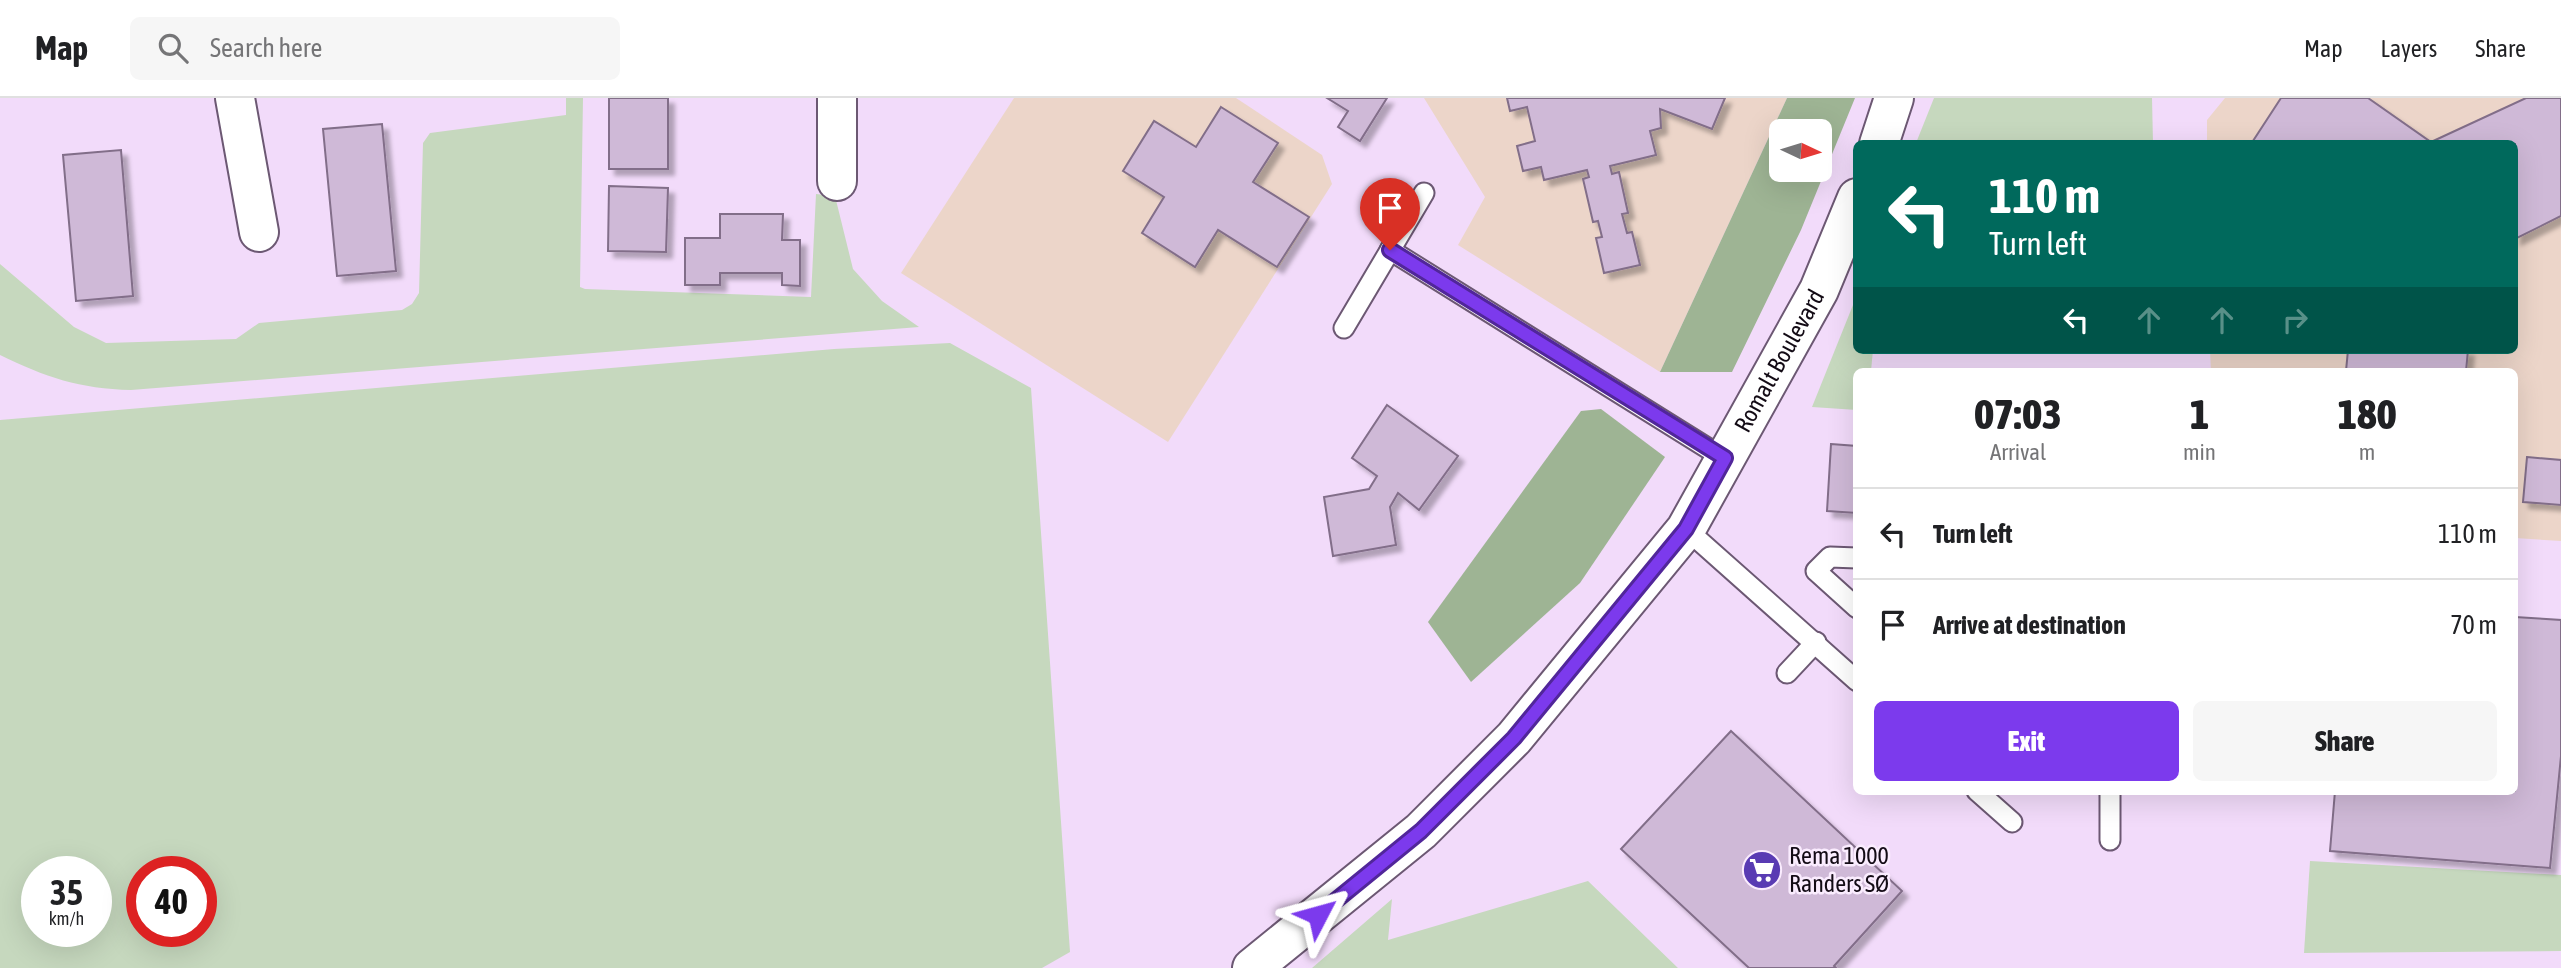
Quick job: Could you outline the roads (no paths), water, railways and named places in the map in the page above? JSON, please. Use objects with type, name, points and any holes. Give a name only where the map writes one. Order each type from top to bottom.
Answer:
[{"type":"street","points":[[235,98],[259,232]]},
{"type":"street","points":[[837,98],[837,181]]},
{"type":"street","points":[[1880,140],[1894,98]]},
{"type":"street","name":"Romalt Boulevard","points":[[1252,968],[1421,831],[1514,738],[1686,529],[1819,290],[1853,208]]},
{"type":"lane","points":[[1344,328],[1424,193]]},
{"type":"lane","points":[[1390,250],[1725,458]]},
{"type":"lane","points":[[1686,529],[1853,677]]},
{"type":"lane","points":[[1853,558],[1830,557],[1816,571],[1853,604]]},
{"type":"lane","points":[[1787,673],[1816,642]]},
{"type":"lane","points":[[1982,795],[2012,822]]},
{"type":"lane","points":[[2110,795],[2110,840]]},
{"type":"place","name":"Rema 1000 Randers SØ","points":[[1762,870]]}]
